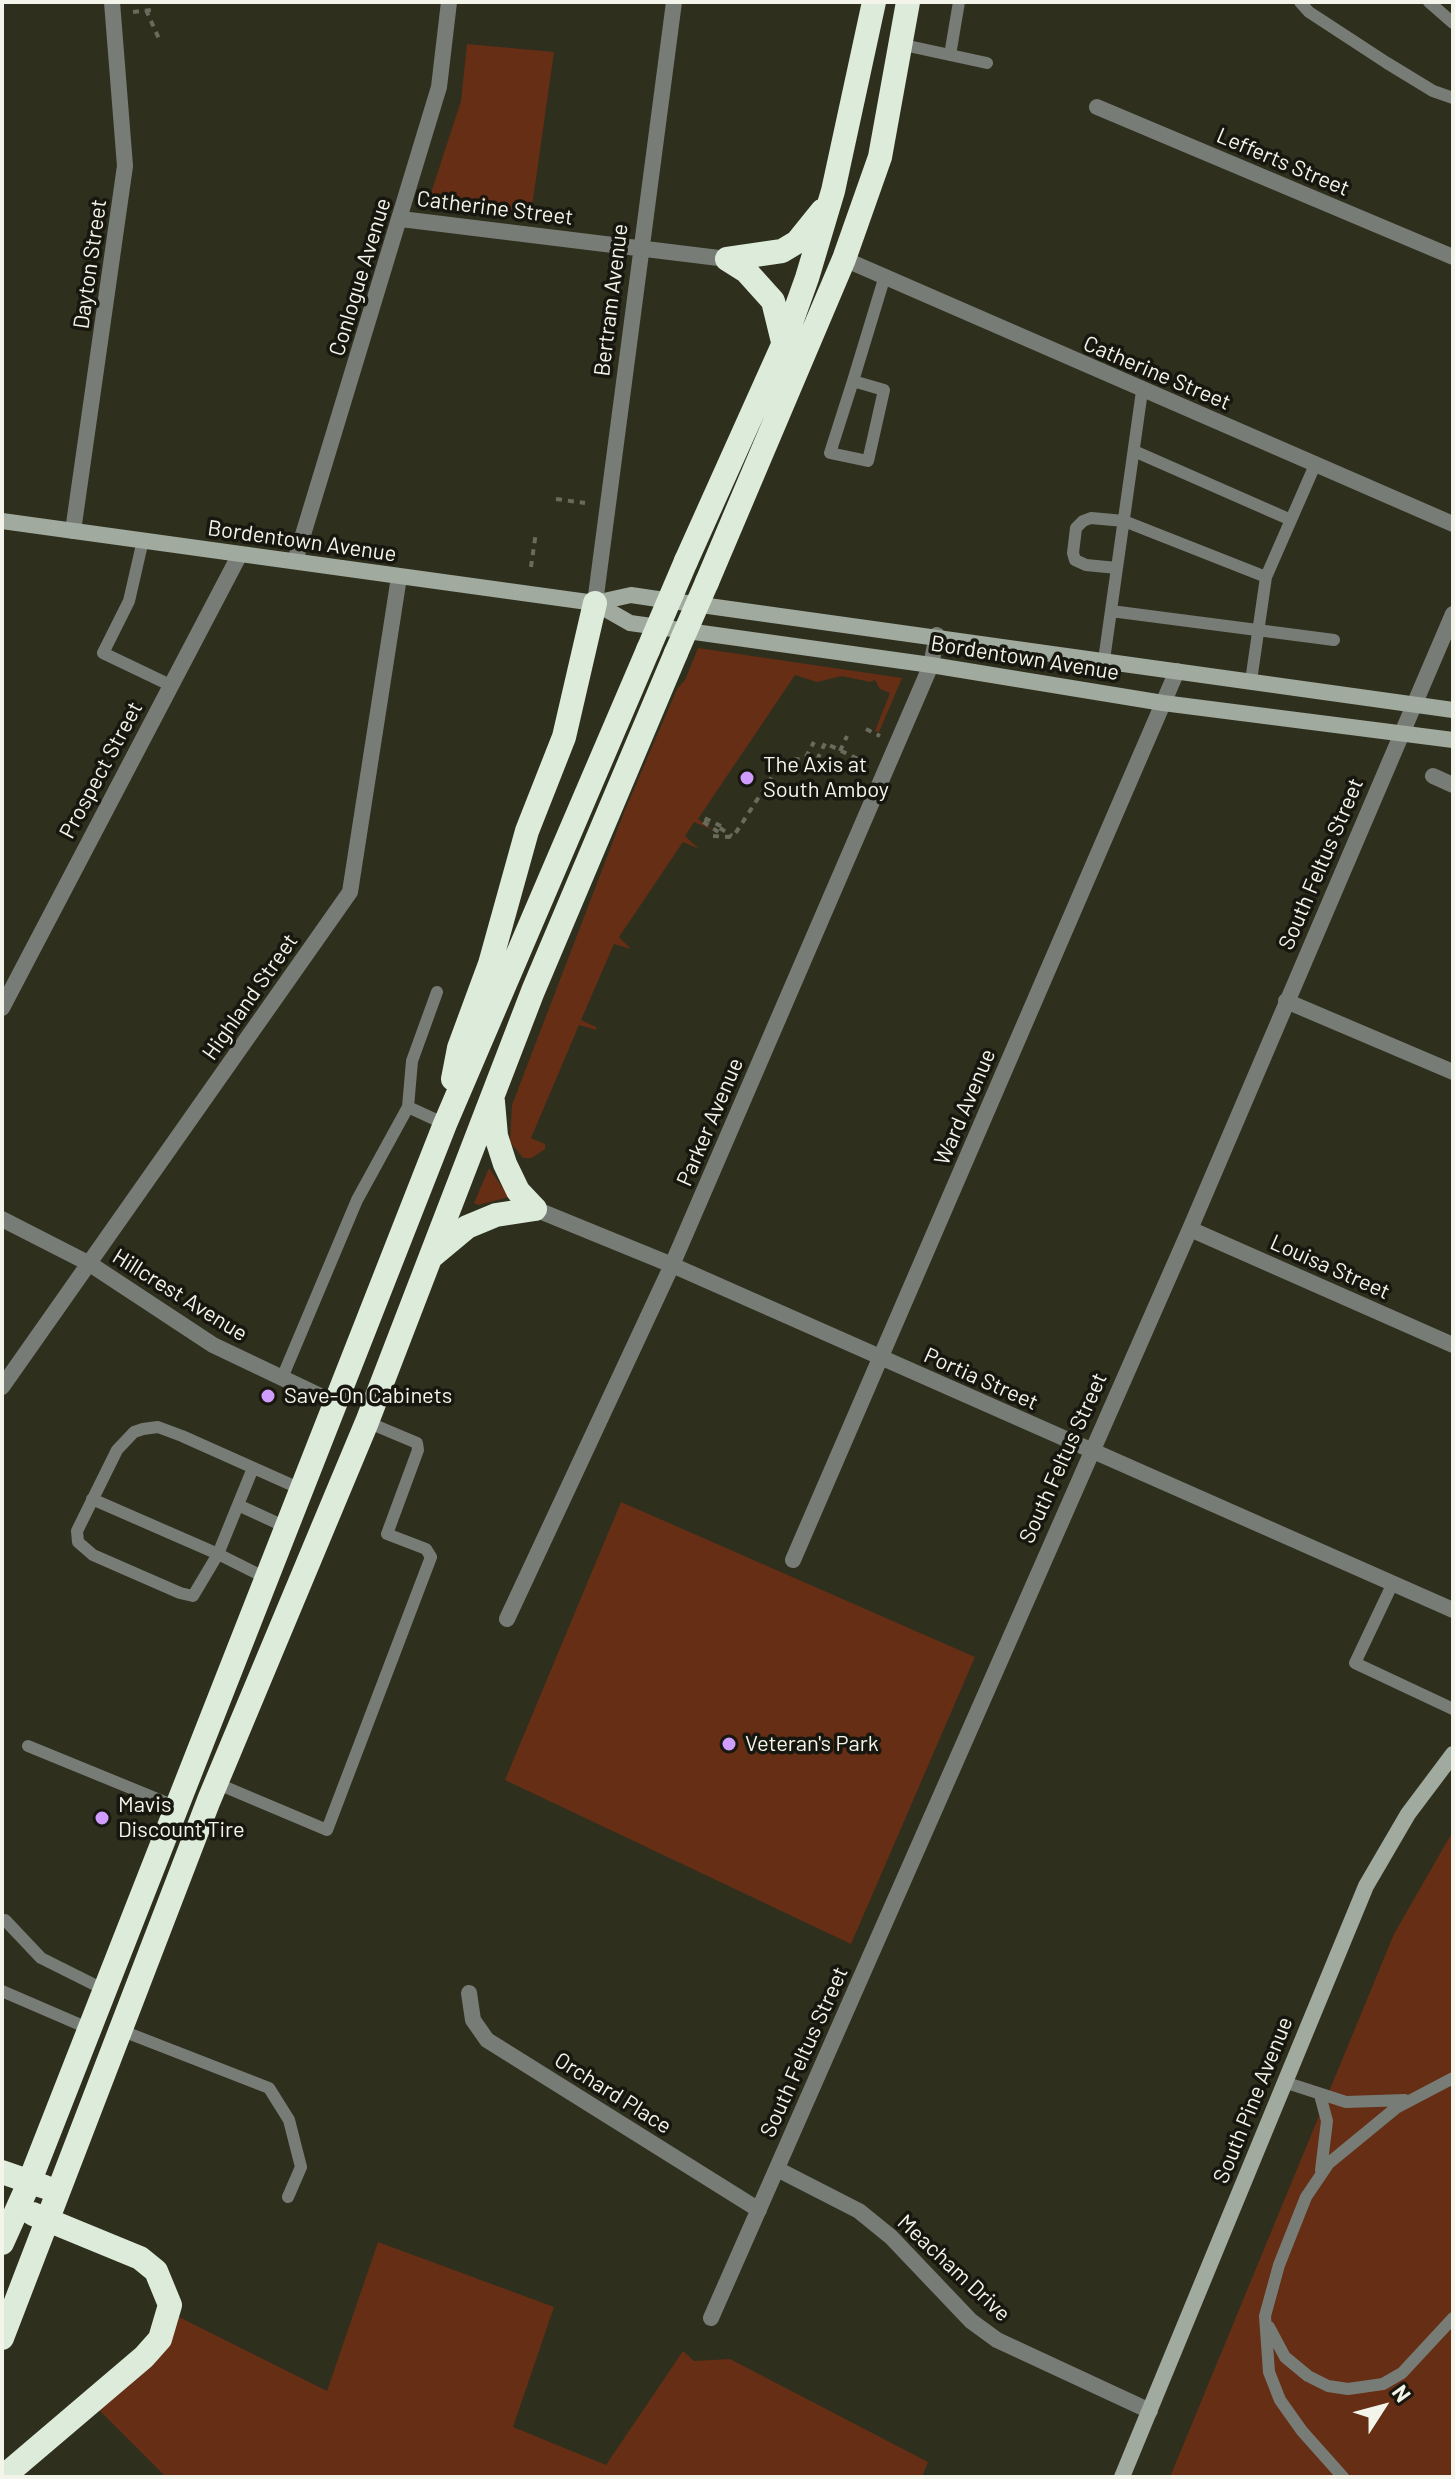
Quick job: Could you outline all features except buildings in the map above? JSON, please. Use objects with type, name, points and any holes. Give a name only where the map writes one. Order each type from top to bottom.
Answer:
[{"type":"highway","points":[[2,2243],[9,2216],[29,2183],[445,1124],[686,561],[783,345],[833,191],[874,2]]},
{"type":"highway","points":[[2,2338],[120,2030],[367,1422],[492,1097],[844,259],[880,157],[908,2]]},
{"type":"highway","points":[[727,259],[782,251],[797,242],[812,227],[833,191]]},
{"type":"highway","points":[[727,259],[746,271],[773,301],[783,345]]},
{"type":"highway","points":[[445,1124],[459,1048],[490,964],[527,831],[564,737],[595,603]]},
{"type":"highway","points":[[492,1097],[496,1136],[505,1164],[518,1191],[535,1209]]},
{"type":"highway","points":[[428,1259],[467,1227],[496,1215],[535,1209]]},
{"type":"highway","points":[[2,2172],[58,2191]]},
{"type":"highway","points":[[3,2477],[144,2357],[160,2339],[170,2305],[156,2271],[140,2258],[48,2218],[9,2216]]},
{"type":"street","name":"Dayton Street","points":[[73,531],[125,166],[112,2]]},
{"type":"street","name":"Conlogue Avenue","points":[[295,561],[439,87],[449,2]]},
{"type":"street","name":"Bertram Avenue","points":[[595,603],[674,2]]},
{"type":"street","name":"Lefferts Street","points":[[1097,107],[1453,257]]},
{"type":"street","name":"Catherine Street","points":[[401,219],[727,259]]},
{"type":"street","name":"Catherine Street","points":[[844,259],[1453,524]]},
{"type":"street","name":"Bordentown Avenue","points":[[2,521],[595,603],[631,595],[937,635],[1453,710]]},
{"type":"street","name":"Prospect Street","points":[[2,1008],[240,554]]},
{"type":"street","name":"Highland Street","points":[[2,1387],[350,892],[399,577]]},
{"type":"street","name":"Bordentown Avenue","points":[[595,603],[630,623],[931,665],[1163,703],[1453,740]]},
{"type":"street","name":"South Feltus Street","points":[[711,2318],[1090,1450],[1190,1229],[1453,614]]},
{"type":"street","points":[[776,642],[787,616]]},
{"type":"street","name":"Parker Avenue","points":[[507,1619],[672,1265],[931,665],[937,635]]},
{"type":"street","name":"Ward Avenue","points":[[793,1560],[1177,671]]},
{"type":"street","points":[[1433,776],[1453,785]]},
{"type":"street","points":[[1286,1001],[1453,1072]]},
{"type":"street","name":"Portia Street","points":[[535,1209],[672,1265],[1453,1610]]},
{"type":"street","name":"Hillcrest Avenue","points":[[2,1219],[90,1264],[213,1345],[337,1404]]},
{"type":"street","name":"Louisa Street","points":[[1190,1229],[1453,1345]]},
{"type":"street","name":"South Pine Avenue","points":[[1122,2477],[1366,1886],[1408,1814],[1453,1754]]},
{"type":"street","name":"Orchard Place","points":[[469,1993],[473,2020],[487,2040],[759,2210]]},
{"type":"street","name":"Meacham Drive","points":[[777,2169],[859,2211],[891,2237],[971,2321],[997,2340],[1150,2411]]},
{"type":"lane","points":[[950,55],[959,2]]},
{"type":"lane","points":[[1300,2],[1309,12],[1387,63],[1433,91],[1453,98]]},
{"type":"lane","points":[[1429,2],[1453,23]]},
{"type":"lane","points":[[899,44],[987,63]]},
{"type":"lane","points":[[853,381],[884,390],[868,461],[830,453],[884,279]]},
{"type":"lane","points":[[1104,660],[1142,391]]},
{"type":"lane","points":[[1134,451],[1291,520]]},
{"type":"lane","points":[[1251,681],[1266,577],[1315,465]]},
{"type":"lane","points":[[1117,568],[1086,565],[1075,560],[1076,528],[1091,518],[1124,521],[1266,577]]},
{"type":"lane","points":[[143,540],[129,601],[103,653],[170,685]]},
{"type":"lane","points":[[1111,611],[1334,640]]},
{"type":"lane","points":[[282,1378],[357,1200],[408,1107],[412,1061],[437,992]]},
{"type":"lane","points":[[408,1107],[445,1124]]},
{"type":"lane","points":[[218,1784],[327,1830],[431,1557],[426,1549],[387,1534],[418,1450],[417,1443],[367,1422]]},
{"type":"lane","points":[[253,1468],[218,1554],[193,1596],[93,1555],[78,1542],[77,1531],[117,1450],[134,1432],[143,1429],[158,1427],[253,1468],[303,1490]]},
{"type":"lane","points":[[92,1499],[268,1579]]},
{"type":"lane","points":[[238,1505],[288,1528]]},
{"type":"lane","points":[[1392,1585],[1355,1663],[1452,1706]]},
{"type":"lane","points":[[28,1746],[177,1807]]},
{"type":"lane","points":[[5,1920],[41,1958],[105,1990]]},
{"type":"lane","points":[[2,1991],[90,2029]]},
{"type":"lane","points":[[120,2030],[269,2088],[289,2120],[301,2167],[288,2197]]},
{"type":"lane","points":[[1284,2082],[1346,2102],[1397,2103],[1453,2078]]},
{"type":"lane","points":[[1320,2095],[1327,2121],[1327,2144],[1320,2174],[1279,2265],[1265,2316],[1269,2372],[1280,2400],[1302,2431],[1343,2477]]},
{"type":"lane","points":[[1320,2174],[1367,2130],[1418,2095]]},
{"type":"lane","points":[[1265,2316],[1285,2357],[1308,2376],[1328,2386],[1348,2389],[1383,2384],[1402,2373],[1453,2318]]},
{"type":"path","points":[[133,12],[149,10],[160,41]]},
{"type":"path","points":[[556,499],[585,503]]},
{"type":"path","points":[[531,567],[536,532]]},
{"type":"path","points":[[866,729],[880,736]]},
{"type":"path","points":[[840,751],[847,736]]},
{"type":"path","points":[[806,757],[814,742]]},
{"type":"path","points":[[713,836],[732,836],[783,763],[790,759],[806,757],[817,760],[825,743],[868,764]]},
{"type":"path","points":[[725,837],[702,821],[704,818],[732,836]]},
{"type":"shaded area","points":[[467,44],[554,52],[531,214],[429,199],[461,101]]},
{"type":"shaded area","points":[[698,648],[902,678],[879,732],[875,731],[890,693],[880,689],[875,680],[870,682],[842,676],[817,682],[795,675],[698,819],[713,830],[694,822],[685,836],[699,849],[683,842],[619,937],[631,949],[614,944],[581,1020],[596,1027],[596,1030],[579,1025],[531,1138],[545,1144],[545,1149],[532,1158],[523,1158],[510,1142],[512,1105],[625,810]]},
{"type":"shaded area","points":[[489,1168],[509,1197],[478,1205],[474,1203]]},
{"type":"shaded area","name":"Veteran's Park","points":[[621,1502],[975,1657],[851,1944],[505,1780]]},
{"type":"shaded area","points":[[1453,1831],[1453,2477],[1170,2477],[1394,1934]]},
{"type":"shaded area","points":[[378,2242],[554,2307],[513,2427],[606,2465],[683,2351],[694,2361],[730,2359],[928,2462],[922,2477],[166,2477],[94,2405],[171,2313],[327,2391]]},
{"type":"place","name":"The Axis at South Amboy","points":[[747,778]]},
{"type":"place","name":"Save-On Cabinets","points":[[268,1396]]},
{"type":"place","name":"Veteran's Park","points":[[729,1744]]},
{"type":"place","name":"Mavis Discount Tire","points":[[102,1818]]}]
